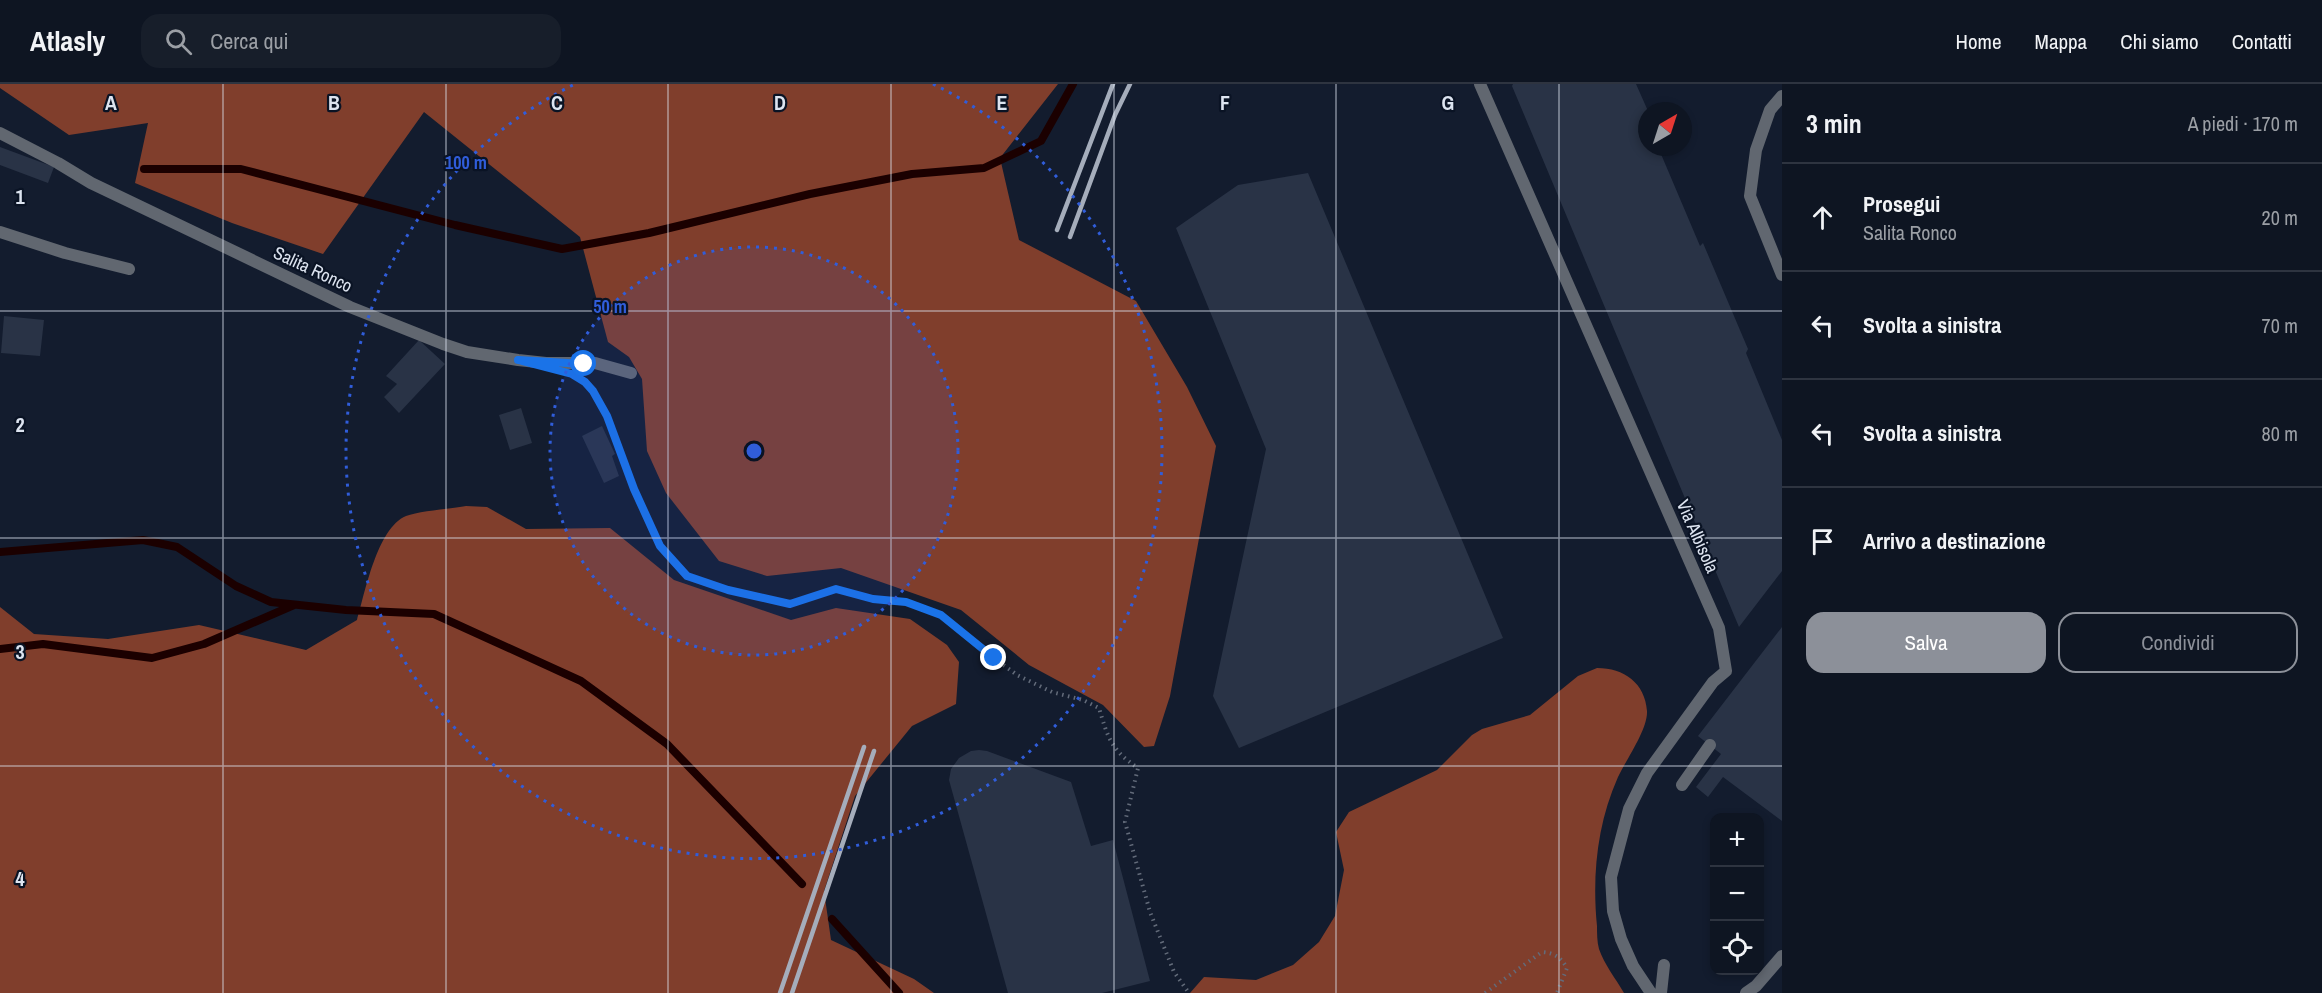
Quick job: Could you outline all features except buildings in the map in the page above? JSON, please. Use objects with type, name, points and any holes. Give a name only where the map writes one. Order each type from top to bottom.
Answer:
[{"type":"street","name":"Via Albisola","points":[[1480,84],[1719,628],[1722,641],[1726,671],[1713,682],[1647,772],[1629,809],[1611,877],[1613,911],[1621,939],[1633,966],[1651,993]]},
{"type":"street","points":[[1782,96],[1770,110],[1756,150],[1750,196],[1782,275]]},
{"type":"street","name":"Salita Ronco","points":[[0,133],[91,183],[350,307],[443,344],[467,352],[496,357],[546,363],[595,363],[631,373]]},
{"type":"street","points":[[0,232],[65,253],[129,269]]},
{"type":"street","points":[[1682,785],[1710,746]]},
{"type":"street","points":[[1746,993],[1756,986],[1782,956]]},
{"type":"street","points":[[1661,993],[1664,965]]},
{"type":"path","points":[[579,378],[593,391],[607,416],[634,489],[660,546],[687,576],[728,590],[790,604],[836,589],[873,599],[906,602],[941,615],[971,641],[1017,675],[1052,692],[1083,700],[1099,708],[1107,737],[1117,751],[1138,768],[1125,822],[1150,912],[1174,972],[1189,993]]},
{"type":"path","points":[[1485,993],[1542,951],[1552,952],[1562,960],[1567,968],[1557,993]]},
{"type":"shaded area","points":[[0,84],[1058,84],[1000,158],[1019,240],[1136,301],[1187,387],[1216,446],[1170,696],[1154,746],[1144,747],[1103,705],[1029,665],[961,610],[841,568],[767,576],[719,561],[666,493],[647,451],[642,379],[629,357],[608,342],[580,237],[424,112],[323,254],[232,223],[135,183],[148,123],[69,135],[0,88]]},
{"type":"shaded area","points":[[466,506],[487,507],[526,529],[610,528],[674,580],[791,620],[836,608],[910,619],[947,645],[959,662],[956,704],[912,726],[855,796],[824,891],[831,940],[914,979],[934,993],[0,993],[0,607],[34,634],[108,639],[199,625],[306,650],[357,620],[368,578],[380,547],[396,523],[412,514]]},
{"type":"shaded area","points":[[1597,668],[1616,671],[1631,679],[1642,692],[1647,711],[1644,727],[1618,777],[1605,813],[1596,869],[1598,946],[1624,993],[1190,993],[1204,977],[1256,980],[1293,965],[1319,942],[1335,916],[1344,870],[1336,832],[1349,812],[1437,770],[1472,735],[1482,729],[1530,715],[1578,676]]},
{"type":"waterway","points":[[144,169],[241,169],[455,225],[562,249],[649,233],[810,194],[912,174],[984,168],[1041,141],[1073,84]]},
{"type":"waterway","points":[[0,552],[143,540],[177,547],[236,586],[271,602],[346,610],[434,614],[581,681],[667,744],[802,884]]},
{"type":"waterway","points":[[0,649],[43,644],[152,658],[204,644],[294,605]]},
{"type":"waterway","points":[[832,919],[899,993]]},
{"type":"railway","points":[[1057,230],[1113,84]]},
{"type":"railway","points":[[1070,237],[1115,115],[1130,84]]},
{"type":"railway","points":[[780,993],[864,747]]},
{"type":"railway","points":[[792,993],[874,751]]},
{"type":"route","points":[[584,364],[518,360],[572,374],[585,382],[593,391],[607,416],[634,489],[660,546],[687,576],[728,590],[790,604],[836,589],[873,599],[906,602],[941,615],[994,658]]}]
